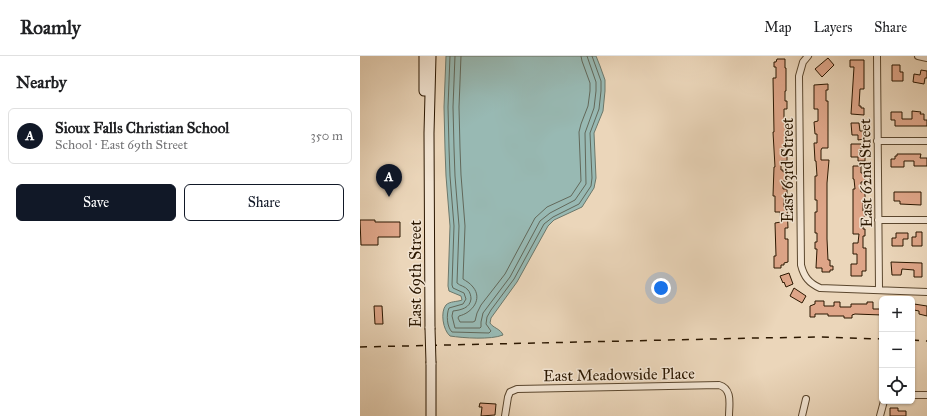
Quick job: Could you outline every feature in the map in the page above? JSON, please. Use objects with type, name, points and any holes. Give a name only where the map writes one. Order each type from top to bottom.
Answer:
[{"type":"main road","name":"East 69th Street","points":[[424,56],[425,96],[429,133]]},
{"type":"main road","name":"East 69th Street","points":[[431,56],[429,133],[431,416]]},
{"type":"street","name":"East 63rd Street","points":[[808,56],[803,62],[799,76],[801,265],[803,273],[806,279],[820,288],[879,289]]},
{"type":"street","name":"East 62nd Street","points":[[877,56],[879,289]]},
{"type":"street","points":[[919,56],[927,58]]},
{"type":"street","points":[[877,141],[927,141]]},
{"type":"street","points":[[878,220],[927,220]]},
{"type":"street","points":[[879,289],[927,292]]},
{"type":"street","name":"East Meadowside Place","points":[[505,416],[510,392],[516,389],[719,385],[725,388],[728,392],[729,416]]},
{"type":"street","points":[[915,395],[927,395]]},
{"type":"street","points":[[802,416],[806,399]]},
{"type":"street","points":[[880,416],[883,404]]},
{"type":"water","points":[[446,56],[596,56],[605,80],[603,111],[594,133],[596,178],[594,188],[582,207],[554,220],[548,226],[517,282],[491,318],[490,323],[501,331],[503,335],[498,337],[477,338],[450,336],[443,321],[443,312],[446,305],[462,300],[461,296],[449,291],[448,286],[450,226],[446,176],[444,107]]},
{"type":"building","points":[[828,58],[834,65],[822,77],[815,69]]},
{"type":"building","points":[[777,59],[785,59],[785,101],[787,101],[787,109],[784,109],[784,118],[786,118],[787,146],[784,146],[785,154],[787,154],[787,161],[781,161],[781,170],[783,170],[783,172],[787,172],[787,181],[783,181],[783,189],[787,189],[787,199],[784,199],[784,207],[787,207],[788,228],[785,228],[785,239],[788,239],[788,262],[781,265],[781,268],[774,268],[774,256],[776,256],[775,223],[781,222],[780,212],[775,212],[775,196],[773,196],[775,167],[773,132],[773,78],[776,78],[776,67],[774,67],[774,62],[776,62]]},
{"type":"building","points":[[850,60],[864,60],[864,89],[860,89],[859,106],[864,108],[864,115],[851,114],[854,67],[850,67]]},
{"type":"building","points":[[892,65],[900,65],[900,72],[903,72],[903,81],[892,81]]},
{"type":"building","points":[[921,70],[927,71],[927,78],[925,78],[924,84],[913,82],[914,74],[920,75]]},
{"type":"building","points":[[828,84],[828,90],[826,90],[826,101],[828,101],[828,148],[822,148],[821,160],[829,160],[827,183],[827,239],[828,260],[830,260],[830,266],[833,266],[833,270],[830,270],[830,272],[822,272],[822,268],[816,268],[817,249],[815,249],[815,242],[817,242],[817,233],[815,233],[815,212],[817,212],[817,200],[815,200],[815,176],[817,176],[814,143],[817,143],[817,134],[815,134],[814,122],[818,121],[818,109],[814,109],[814,85]]},
{"type":"building","points":[[912,111],[921,112],[920,114],[924,114],[924,120],[927,120],[927,126],[895,126],[895,120],[891,120],[891,112],[902,112],[902,119],[912,119]]},
{"type":"building","points":[[851,123],[859,123],[860,131],[864,131],[864,139],[858,140],[858,135],[852,135]]},
{"type":"building","points":[[851,144],[861,144],[861,151],[865,151],[865,161],[858,161],[858,157],[851,157]]},
{"type":"building","points":[[897,154],[921,154],[920,158],[927,158],[927,166],[914,166],[914,161],[904,161],[904,167],[891,167],[891,159],[895,159]]},
{"type":"building","points":[[853,166],[861,166],[861,173],[865,173],[865,182],[861,182],[861,192],[865,191],[865,202],[863,202],[865,217],[863,217],[863,229],[865,229],[865,236],[863,236],[863,248],[866,248],[866,271],[862,271],[862,276],[851,276],[851,264],[857,264],[857,254],[853,254],[853,243],[858,243],[859,234],[853,234],[853,189],[855,189]]},
{"type":"building","points":[[894,192],[921,192],[921,205],[900,204],[900,201],[894,201]]},
{"type":"building","points":[[360,220],[375,220],[375,222],[400,222],[400,237],[378,237],[378,245],[361,245]]},
{"type":"building","points":[[916,232],[922,232],[922,246],[912,246],[912,237],[916,237]]},
{"type":"building","points":[[896,233],[908,233],[908,239],[903,239],[903,246],[892,246],[892,238],[896,238]]},
{"type":"building","points":[[891,262],[922,263],[922,277],[914,277],[914,270],[902,269],[901,275],[892,275]]},
{"type":"building","points":[[789,273],[793,284],[786,287],[780,276]]},
{"type":"building","points":[[794,288],[806,296],[802,303],[790,296]]},
{"type":"building","points":[[815,301],[824,301],[824,306],[834,306],[834,302],[840,302],[840,307],[851,307],[851,304],[867,304],[867,302],[873,302],[873,309],[879,309],[879,315],[855,314],[852,315],[852,318],[844,318],[844,316],[815,314],[815,317],[810,317],[810,306],[815,304]]},
{"type":"building","points":[[915,304],[927,306],[927,316],[919,314],[919,311],[915,310]]},
{"type":"building","points":[[374,306],[382,306],[383,324],[375,324]]},
{"type":"building","points":[[480,403],[496,404],[495,415],[481,416],[482,407],[479,407]]},
{"type":"building","points":[[890,408],[898,408],[898,411],[906,411],[906,416],[890,416]]},
{"type":"railway","points":[[360,347],[757,338],[822,337],[879,339]]},
{"type":"railway","points":[[915,340],[927,341]]},
{"type":"place","name":"Sioux Falls Christian School","points":[[389,197]]}]
